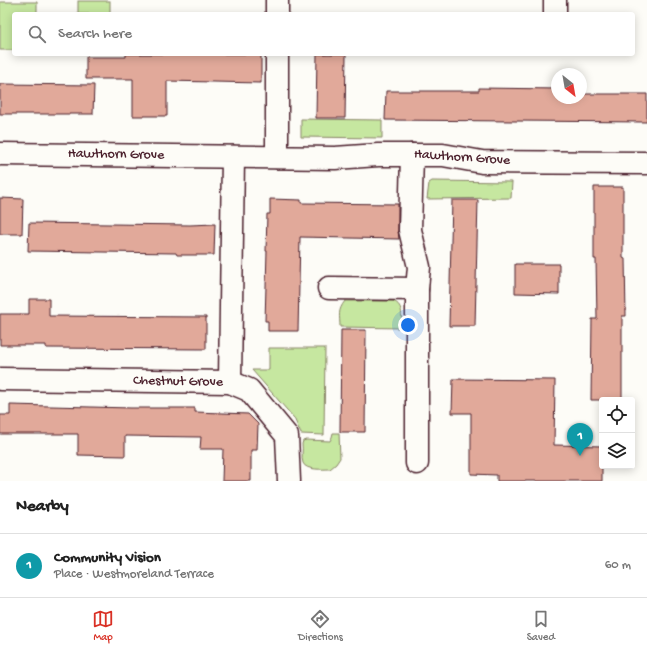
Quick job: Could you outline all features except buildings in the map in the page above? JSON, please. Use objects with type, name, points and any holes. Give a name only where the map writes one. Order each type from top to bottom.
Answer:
[{"type":"street","points":[[277,0],[277,12]]},
{"type":"street","points":[[555,0],[555,12]]},
{"type":"street","points":[[277,56],[277,157]]},
{"type":"street","name":"Hawthorn Grove","points":[[0,154],[335,158],[378,155],[443,155],[482,162],[647,163]]},
{"type":"street","points":[[412,155],[410,230],[419,267],[417,289],[417,463]]},
{"type":"street","points":[[230,382],[233,157]]},
{"type":"street","points":[[329,288],[417,289]]},
{"type":"street","name":"Chestnut Grove","points":[[0,379],[230,382],[249,390],[288,436],[289,481]]},
{"type":"green space","points":[[78,1],[110,1],[110,12],[78,12]]},
{"type":"green space","points":[[0,2],[37,2],[37,12],[12,12],[12,50],[0,50]]},
{"type":"green space","points":[[301,119],[382,120],[382,138],[301,137]]},
{"type":"green space","points":[[432,181],[512,182],[511,198],[427,199],[429,183]]},
{"type":"green space","points":[[345,301],[393,301],[397,303],[401,309],[401,328],[340,327],[340,311]]},
{"type":"green space","points":[[269,348],[325,348],[324,435],[301,434],[294,418],[252,370],[269,370]]},
{"type":"green space","points":[[333,433],[339,433],[340,458],[336,464],[330,469],[315,469],[305,466],[302,459],[303,441],[330,441]]},
{"type":"place","name":"Community Vision","points":[[580,456]]}]
